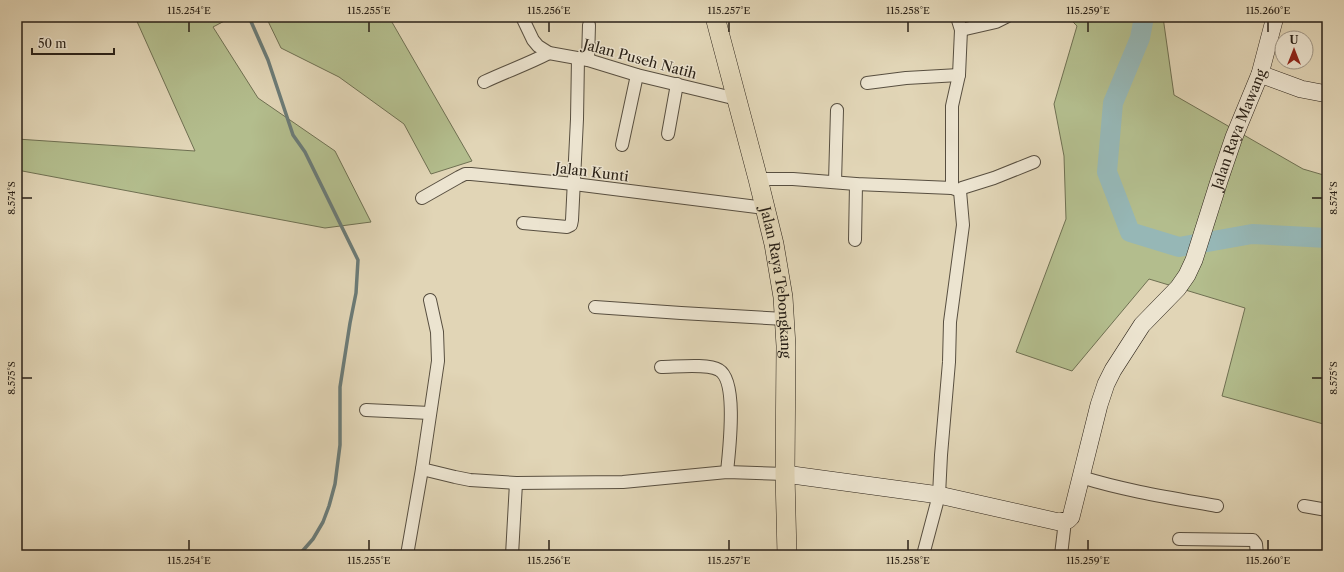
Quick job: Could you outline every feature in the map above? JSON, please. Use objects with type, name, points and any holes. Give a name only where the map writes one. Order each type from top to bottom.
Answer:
[{"type":"main road","name":"Jalan Raya Tebongkang","points":[[715,17],[758,179],[781,281],[785,319],[785,474],[787,555]]},
{"type":"main road","name":"Jalan Raya Mawang","points":[[1065,521],[1071,517],[1099,405],[1112,370],[1142,325],[1178,288],[1187,275],[1194,260],[1234,137],[1260,74],[1274,17]]},
{"type":"main road","points":[[1260,74],[1302,89],[1327,94]]},
{"type":"main road","points":[[785,474],[939,495],[1059,522],[1065,521]]},
{"type":"street","name":"Jalan Puseh Natih","points":[[522,17],[533,40],[538,46],[549,53],[583,59],[637,75],[737,99]]},
{"type":"street","points":[[923,555],[939,495],[949,362],[950,322],[963,225],[956,190],[952,106],[959,75],[961,30],[957,17]]},
{"type":"street","points":[[961,30],[996,22],[1006,17]]},
{"type":"street","points":[[523,223],[571,225],[577,119],[583,59],[589,25]]},
{"type":"street","points":[[484,82],[505,72],[528,64],[549,53]]},
{"type":"street","points":[[622,144],[637,75]]},
{"type":"street","points":[[867,83],[906,78],[959,75]]},
{"type":"street","points":[[668,134],[677,84]]},
{"type":"street","points":[[835,182],[836,110]]},
{"type":"street","points":[[758,179],[793,179],[956,190],[994,178],[1034,162]]},
{"type":"street","name":"Jalan Kunti","points":[[422,198],[465,174],[471,174],[574,184],[765,208]]},
{"type":"street","points":[[854,240],[856,184]]},
{"type":"street","points":[[407,555],[422,469],[438,361],[437,332],[430,300]]},
{"type":"street","points":[[595,307],[785,319]]},
{"type":"street","points":[[661,367],[706,366],[718,369],[725,374],[728,381],[730,402],[728,472]]},
{"type":"street","points":[[366,410],[430,413]]},
{"type":"street","points":[[422,469],[470,480],[516,483],[623,482],[728,472],[785,474]]},
{"type":"street","points":[[1081,477],[1099,483],[1142,493],[1217,506]]},
{"type":"street","points":[[512,555],[516,483]]},
{"type":"street","points":[[1304,506],[1327,510]]},
{"type":"street","points":[[1061,555],[1065,521]]},
{"type":"street","points":[[1179,539],[1253,540],[1256,544],[1257,555]]},
{"type":"green space","points":[[135,17],[232,17],[213,27],[258,98],[335,151],[371,222],[325,228],[17,170],[17,139],[195,151]]},
{"type":"green space","points":[[266,17],[389,17],[472,161],[431,174],[404,124],[339,77],[281,48]]},
{"type":"green space","points":[[1068,17],[1163,17],[1174,95],[1303,169],[1327,176],[1327,425],[1222,396],[1245,308],[1149,279],[1072,371],[1016,352],[1066,219],[1064,156],[1054,104],[1077,26]]},
{"type":"waterway","points":[[249,17],[268,60],[293,135],[305,152],[358,260],[356,293],[340,387],[340,445],[335,484],[323,522],[313,539],[299,555]]},
{"type":"waterway","points":[[1144,17],[1140,38],[1113,103],[1107,172],[1130,232],[1179,247],[1252,234],[1327,238]]}]
